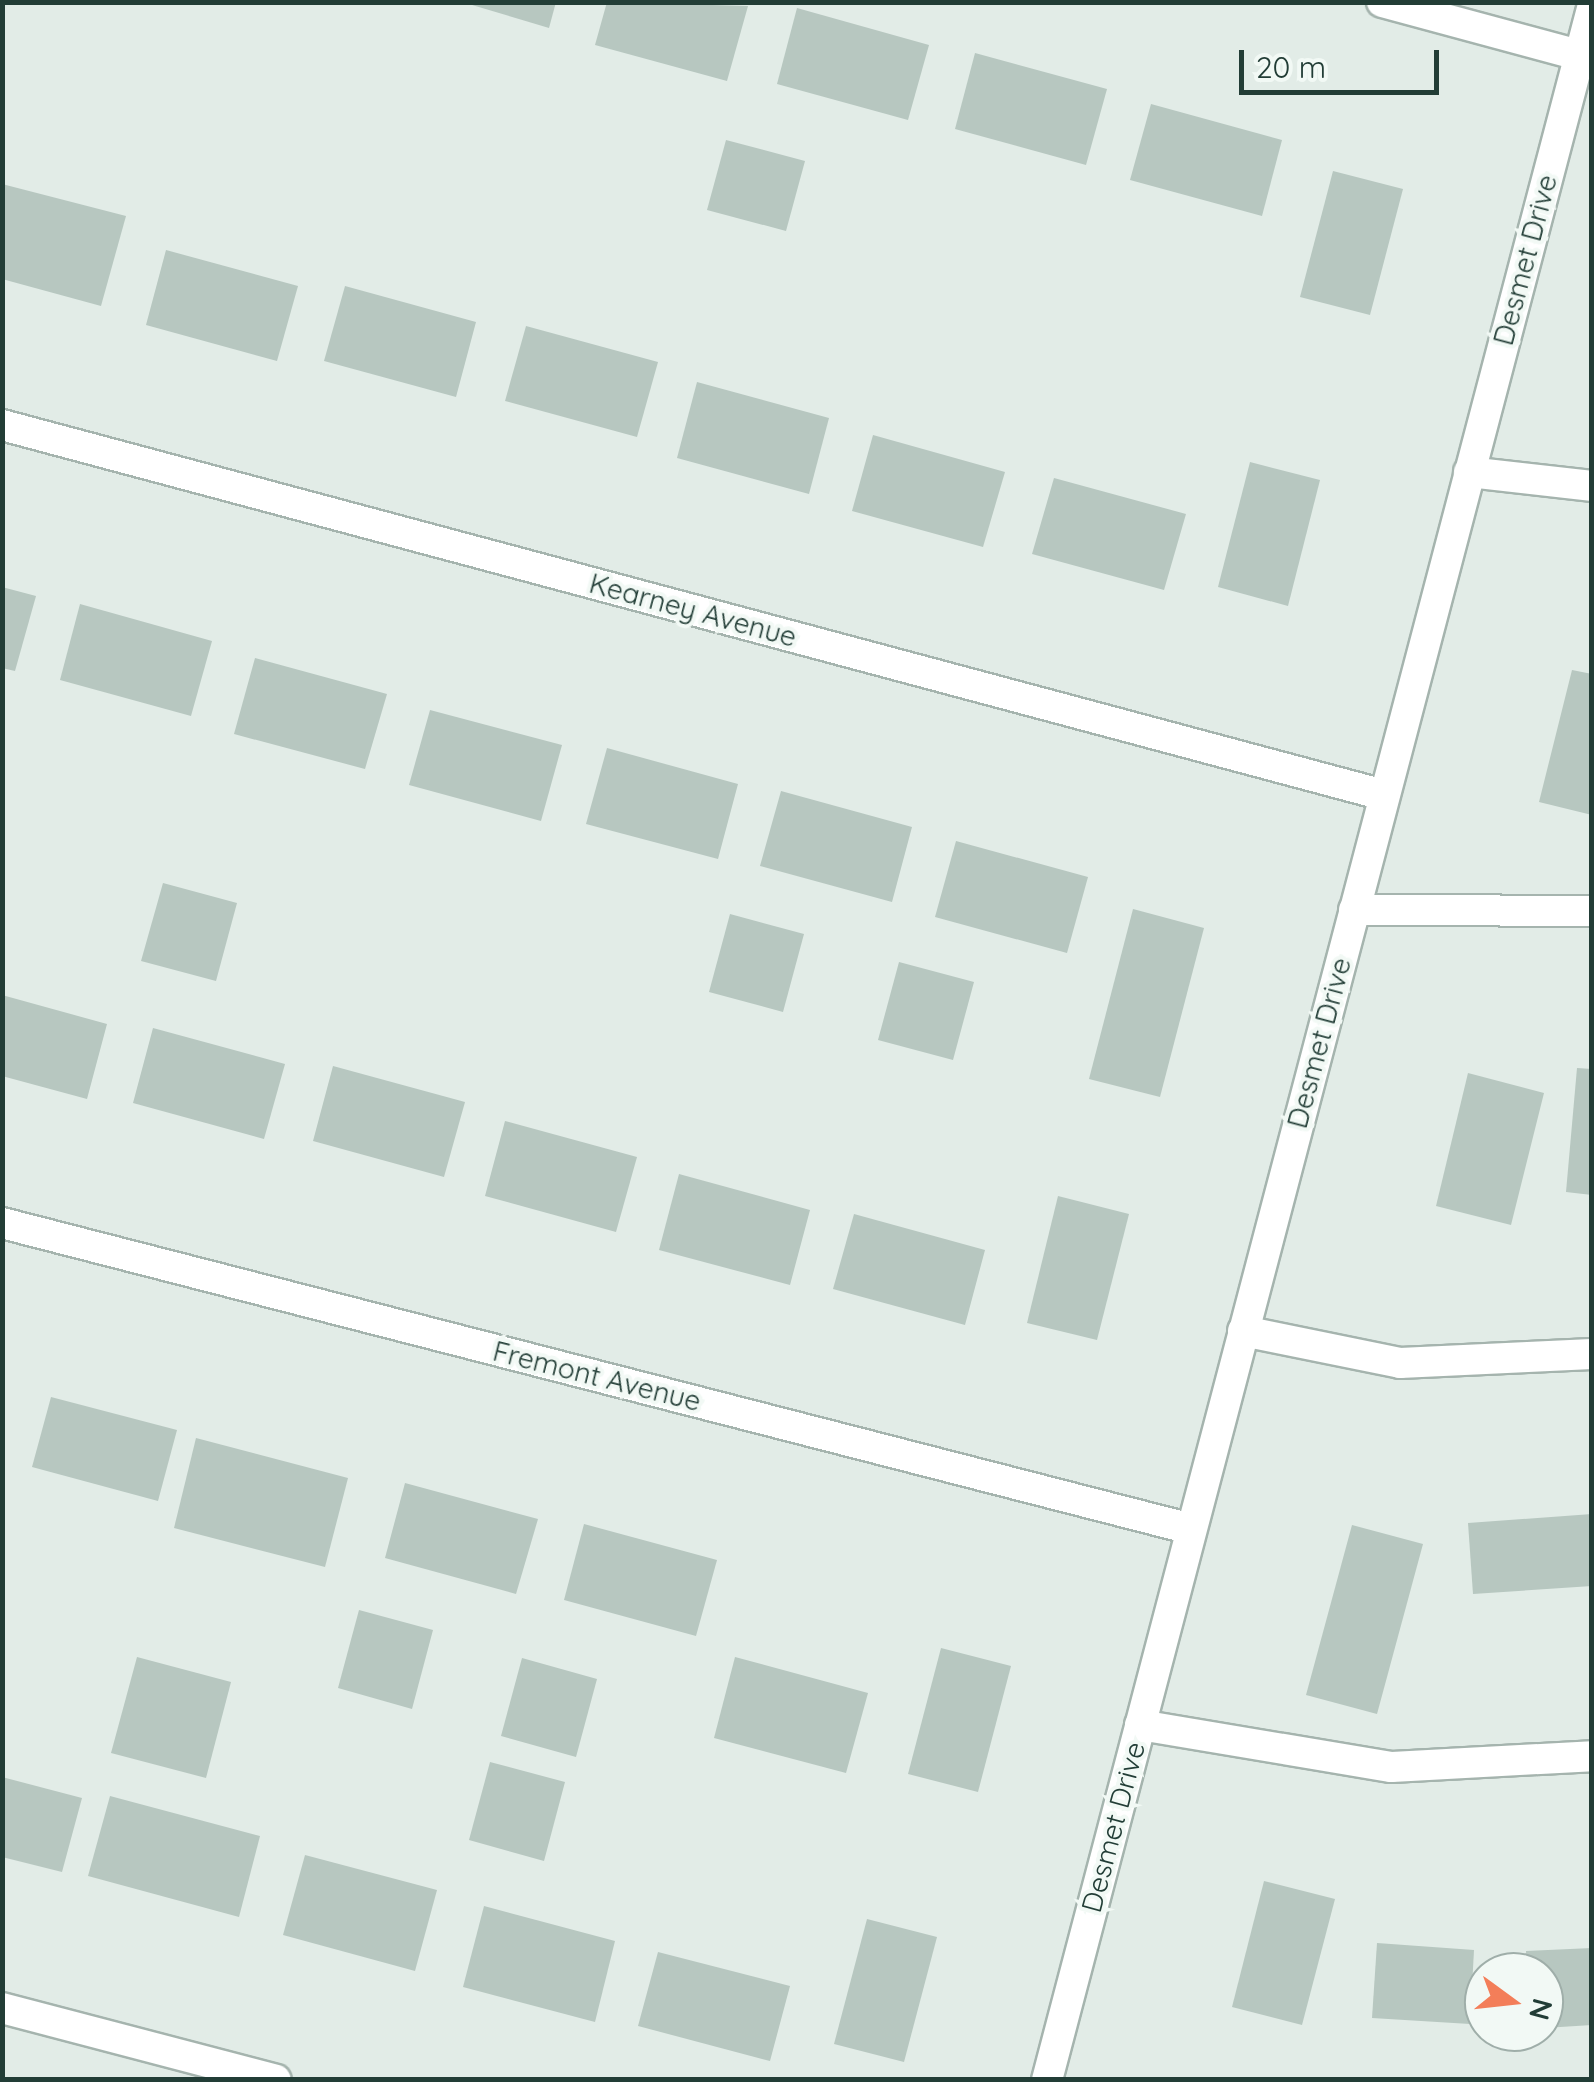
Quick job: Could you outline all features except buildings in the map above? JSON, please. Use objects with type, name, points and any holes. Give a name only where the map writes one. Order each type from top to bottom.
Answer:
[{"type":"street","points":[[1382,2],[1579,55]]},
{"type":"street","name":"Desmet Drive","points":[[1047,2080],[1592,8]]},
{"type":"street","name":"Kearney Avenue","points":[[2,425],[1384,796]]},
{"type":"street","points":[[1468,472],[1592,486]]},
{"type":"street","points":[[1354,910],[1592,911]]},
{"type":"street","name":"Fremont Avenue","points":[[2,1223],[1191,1528]]},
{"type":"street","points":[[1243,1331],[1400,1363],[1592,1354]]},
{"type":"street","points":[[1140,1725],[1392,1767],[1592,1756]]},
{"type":"street","points":[[2,2008],[276,2080]]}]
